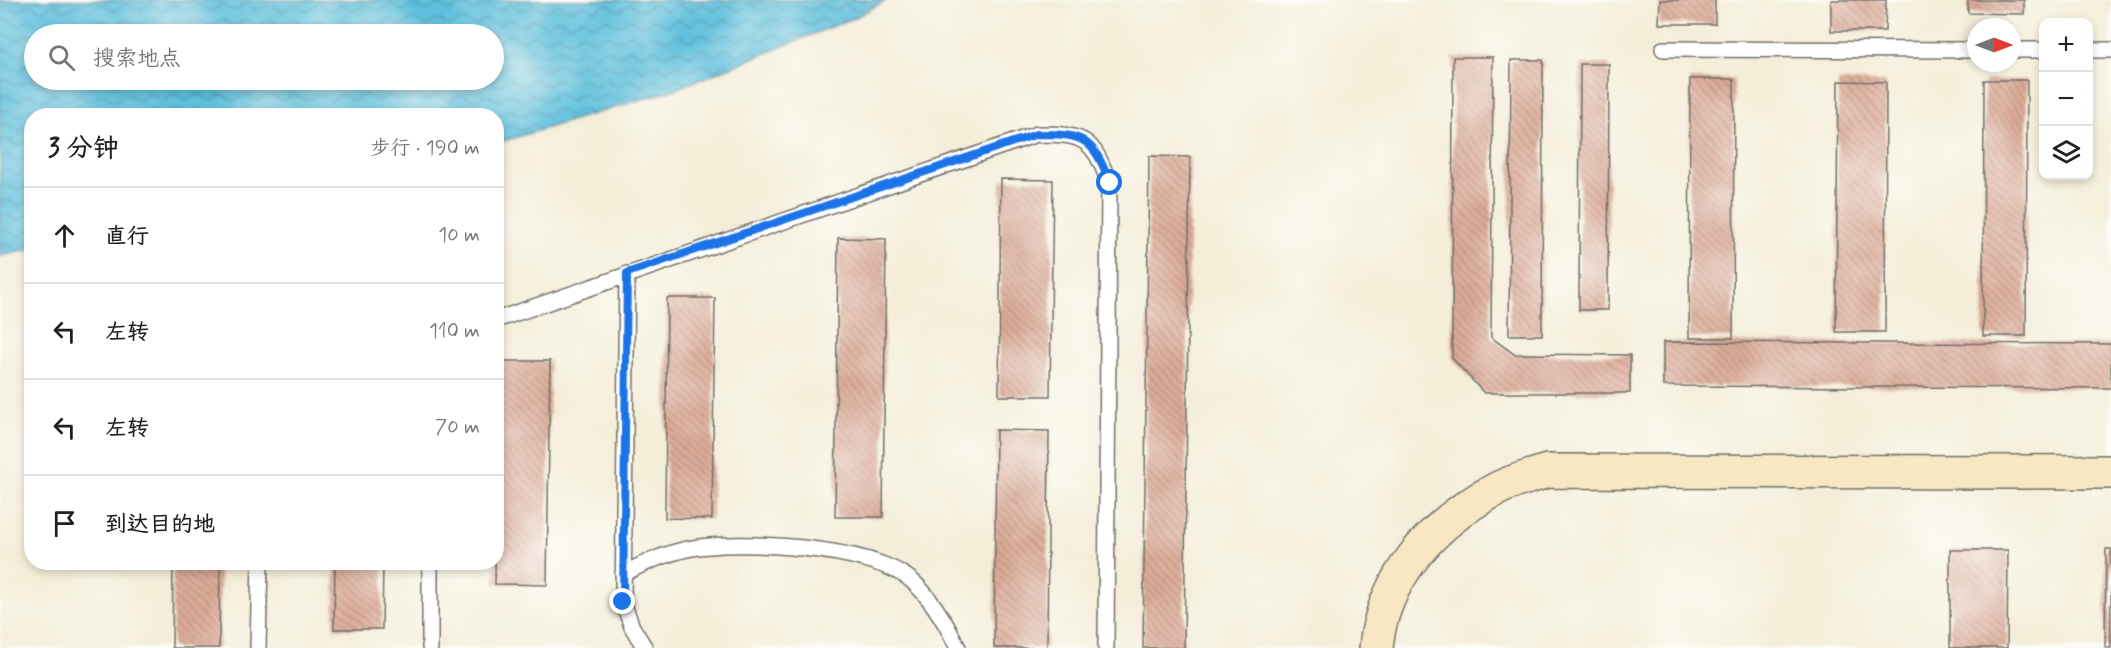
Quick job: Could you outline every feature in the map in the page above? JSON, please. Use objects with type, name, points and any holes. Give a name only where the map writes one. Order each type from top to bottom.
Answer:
[{"type":"street","points":[[1376,648],[1378,624],[1392,588],[1422,544],[1457,512],[1496,489],[1547,471],[2111,472]]},
{"type":"lane","points":[[1663,49],[1967,50]]},
{"type":"lane","points":[[2021,50],[2039,50]]},
{"type":"lane","points":[[2093,50],[2111,50]]},
{"type":"lane","points":[[504,317],[1037,134],[1081,137],[1100,157],[1110,183],[1106,648]]},
{"type":"lane","points":[[627,273],[623,602],[632,627],[645,648]]},
{"type":"lane","points":[[623,574],[658,557],[690,549],[777,545],[868,559],[910,580],[946,624],[958,648]]},
{"type":"lane","points":[[258,648],[260,570]]},
{"type":"lane","points":[[429,648],[430,570]]},
{"type":"water","points":[[0,0],[887,0],[856,17],[676,89],[504,141],[504,108],[24,108],[24,251],[0,256]]},
{"type":"building","points":[[1660,0],[1715,0],[1715,24],[1659,24]]},
{"type":"building","points":[[1831,0],[1886,0],[1885,31],[1831,31]]},
{"type":"building","points":[[1968,0],[2024,0],[2024,14],[1968,13]]},
{"type":"building","points":[[1453,57],[1493,57],[1491,337],[1514,354],[1630,355],[1630,393],[1484,393],[1452,358]]},
{"type":"building","points":[[1511,60],[1543,60],[1542,335],[1509,335]]},
{"type":"building","points":[[1580,64],[1609,64],[1608,310],[1579,310]]},
{"type":"building","points":[[1690,79],[1734,79],[1733,338],[1689,338]]},
{"type":"building","points":[[1984,80],[2027,80],[2026,336],[1983,336]]},
{"type":"building","points":[[1838,81],[1886,82],[1885,332],[1836,332]]},
{"type":"building","points":[[1149,156],[1190,157],[1184,648],[1143,648]]},
{"type":"building","points":[[1001,179],[1053,180],[1050,396],[999,396]]},
{"type":"building","points":[[838,238],[886,239],[883,517],[835,517]]},
{"type":"building","points":[[667,298],[715,298],[712,519],[665,518]]},
{"type":"building","points":[[1663,342],[2111,344],[2111,388],[1663,386]]},
{"type":"building","points":[[504,361],[550,361],[547,585],[495,584],[495,570],[504,570]]},
{"type":"building","points":[[996,430],[1049,431],[1047,648],[994,648]]},
{"type":"building","points":[[2106,549],[2111,549],[2111,648],[2105,648]]},
{"type":"building","points":[[1950,550],[2008,550],[2007,648],[1950,648]]},
{"type":"building","points":[[173,570],[220,570],[219,648],[172,648]]},
{"type":"building","points":[[335,570],[383,570],[382,629],[334,629]]},
{"type":"route","points":[[623,602],[627,273],[1037,134],[1081,137],[1100,157],[1110,183]]}]
